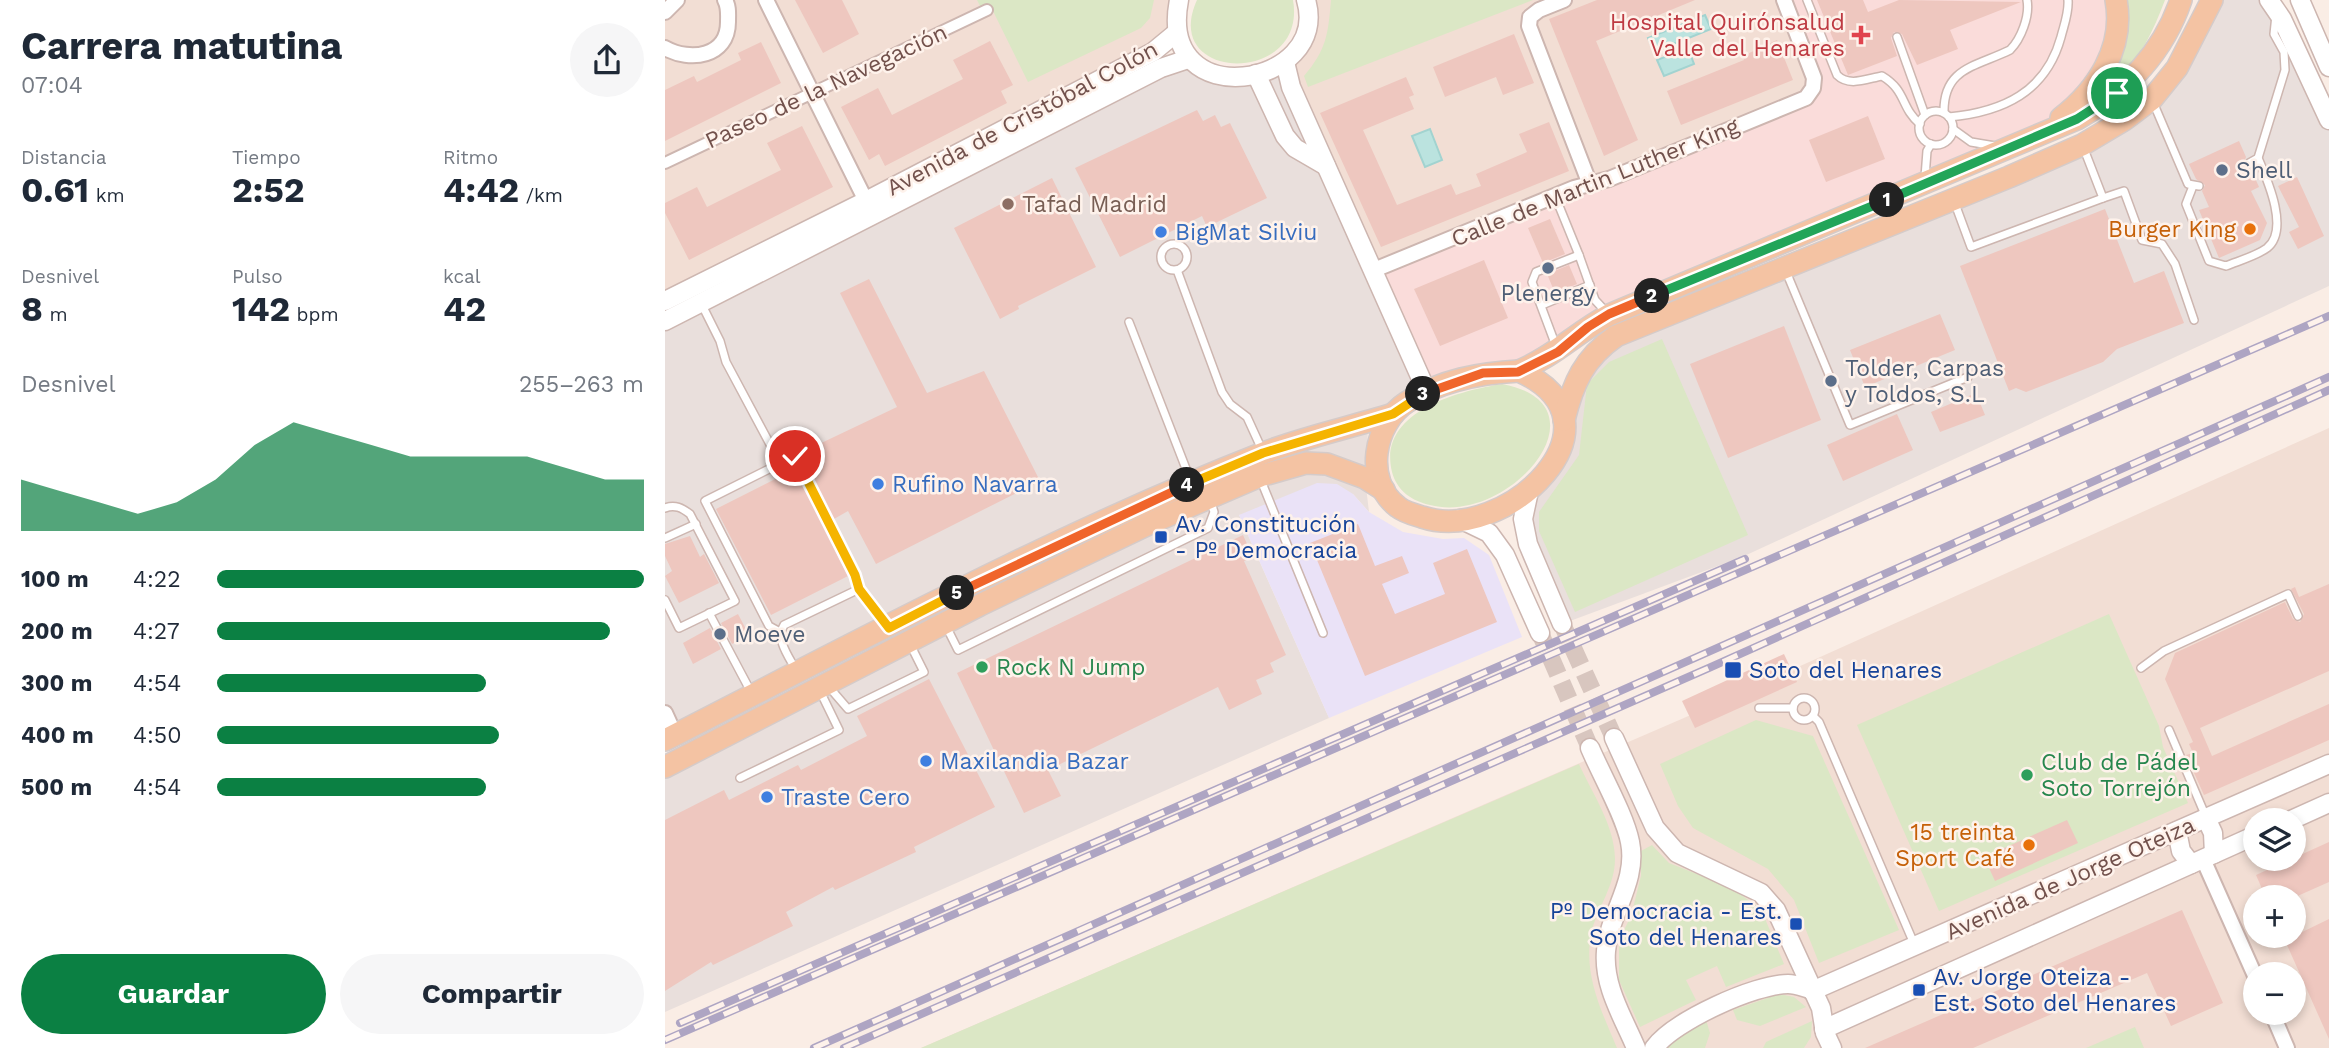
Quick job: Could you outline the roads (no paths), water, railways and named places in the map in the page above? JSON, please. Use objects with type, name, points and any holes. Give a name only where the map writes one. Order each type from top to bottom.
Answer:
[{"type":"main road","points":[[2039,135],[2068,113],[2101,77],[2117,30],[2116,0]]},
{"type":"main road","points":[[1518,372],[1558,352],[1588,327],[1609,314],[2077,119],[2117,93],[2154,52],[2174,20],[2181,0]]},
{"type":"main road","points":[[1393,414],[1381,432],[1376,453],[1377,472],[1384,490],[1398,508],[1425,519],[1460,519],[1499,509],[1529,491],[1552,468],[1562,447],[1572,387],[1581,368],[1596,350],[1616,336],[1954,200],[2082,145],[2124,120],[2152,99],[2177,68],[2212,0]]},
{"type":"main road","points":[[670,737],[971,586],[1191,483],[1263,453],[1393,414],[1427,391],[1483,373],[1518,372],[1536,379],[1555,397],[1565,420]]},
{"type":"main road","points":[[665,767],[945,623],[1209,497],[1259,476],[1306,463],[1327,464],[1346,470],[1384,490]]},
{"type":"street","points":[[665,12],[677,0]]},
{"type":"street","points":[[665,48],[687,56],[702,56],[715,50],[728,29],[725,0]]},
{"type":"street","points":[[766,0],[869,208]]},
{"type":"street","points":[[1179,0],[1176,33],[1188,59],[1218,75],[1237,78],[1256,74],[1285,62],[1303,42],[1309,10],[1306,0]]},
{"type":"street","points":[[1564,0],[1539,10],[1530,18],[1529,26],[1589,183]]},
{"type":"street","name":"Calle de Martin Luther King","points":[[1374,270],[1555,196],[1589,183],[1609,179],[1806,98],[1813,88],[1814,78],[1784,0]]},
{"type":"street","points":[[2301,0],[2329,67]]},
{"type":"street","points":[[2272,5],[2329,120]]},
{"type":"street","name":"Paseo de la Navegación","points":[[665,163],[812,90],[987,10]]},
{"type":"street","name":"Avenida de Cristóbal Colón","points":[[665,321],[1153,52],[1176,33]]},
{"type":"street","name":"Avenida de Cristóbal Colón","points":[[665,301],[869,208],[1161,68],[1188,59]]},
{"type":"street","points":[[1285,62],[1291,87],[1427,391]]},
{"type":"street","points":[[1256,74],[1285,136],[1295,148],[1326,166]]},
{"type":"street","points":[[1529,491],[1523,519],[1528,544],[1562,624]]},
{"type":"street","points":[[1460,519],[1489,533],[1505,555],[1540,633]]},
{"type":"street","points":[[665,713],[670,737]]},
{"type":"street","points":[[1614,738],[1655,828],[1677,853],[1761,893],[1785,928],[1821,1008],[1824,1039]]},
{"type":"street","points":[[1590,747],[1630,841],[1626,892],[1612,923],[1606,952],[1609,986],[1636,1048]]},
{"type":"street","name":"Avenida de Jorge Oteiza","points":[[1811,990],[1915,947],[2329,764]]},
{"type":"street","points":[[2306,813],[2329,803]]},
{"type":"street","points":[[2206,818],[2213,833],[2203,859],[2249,962]]},
{"type":"street","points":[[2177,831],[2181,851],[2203,859]]},
{"type":"street","name":"Avenida de Jorge Oteiza","points":[[1824,1039],[2243,841]]},
{"type":"street","points":[[1654,1048],[1681,1022],[1763,988],[1789,984],[1811,990]]},
{"type":"street","points":[[2277,1025],[2287,1048]]},
{"type":"lane","points":[[1807,0],[1837,75],[1843,82],[1882,76],[1894,83],[1901,91],[1908,114],[1920,124],[1924,140],[1931,144],[1948,141],[1953,130]]},
{"type":"lane","points":[[2016,145],[1982,146],[1953,130],[1944,96],[1952,79],[2010,50],[2018,43],[2028,8],[2027,0]]},
{"type":"lane","points":[[1920,124],[1925,115],[1934,111],[1947,115],[1974,113],[2027,92],[2042,79],[2058,47],[2069,9],[2067,0]]},
{"type":"lane","points":[[2152,99],[2188,184],[2196,186],[2186,204],[2209,261],[2226,266],[2269,247],[2275,234],[2277,219],[2258,158],[2285,70],[2284,52],[2274,34],[2272,5]]},
{"type":"lane","points":[[1897,37],[1925,115]]},
{"type":"lane","points":[[1924,185],[1927,152],[1931,144]]},
{"type":"lane","points":[[2082,145],[2103,198]]},
{"type":"lane","points":[[2249,163],[2258,158]]},
{"type":"lane","points":[[1954,200],[1971,247],[2124,191],[2142,240],[2162,244],[2175,264],[2194,320]]},
{"type":"lane","points":[[1555,196],[1595,300],[1609,314]]},
{"type":"lane","points":[[1558,352],[1532,282],[1536,272],[1579,255]]},
{"type":"lane","points":[[1785,268],[1850,425],[1968,377]]},
{"type":"lane","points":[[1177,270],[1222,392],[1230,404],[1247,417],[1263,453]]},
{"type":"lane","points":[[1542,305],[1590,285]]},
{"type":"lane","points":[[701,303],[720,341],[726,362],[780,463]]},
{"type":"lane","points":[[1129,322],[1191,483]]},
{"type":"lane","points":[[780,632],[769,626],[739,560],[705,501],[795,456],[855,575],[859,589],[889,628]]},
{"type":"lane","points":[[1259,476],[1323,633]]},
{"type":"lane","points":[[945,623],[957,650],[1208,528],[1214,512],[1209,497]]},
{"type":"lane","points":[[665,508],[682,508],[696,524],[734,601],[679,628],[668,614],[665,600]]},
{"type":"lane","points":[[665,538],[696,524]]},
{"type":"lane","points":[[797,673],[780,639],[780,632],[785,625],[859,589]]},
{"type":"lane","points":[[2141,668],[2164,651],[2288,594],[2298,616]]},
{"type":"lane","points":[[709,613],[754,695]]},
{"type":"lane","points":[[823,686],[848,709],[924,673],[909,642]]},
{"type":"lane","points":[[740,778],[839,730],[823,686]]},
{"type":"lane","points":[[1793,708],[1798,699],[1808,699],[1815,706],[1813,716]]},
{"type":"lane","points":[[1759,708],[1793,708]]},
{"type":"lane","points":[[1793,708],[1800,720],[1813,716]]},
{"type":"lane","points":[[1813,716],[1819,722],[1915,947]]},
{"type":"lane","points":[[2169,730],[2206,818]]},
{"type":"water","points":[[1705,15],[1711,29],[1654,52],[1648,38]]},
{"type":"water","points":[[1688,48],[1694,64],[1664,76],[1657,60]]},
{"type":"water","points":[[1430,129],[1442,160],[1425,167],[1412,136]]},
{"type":"tunnel","points":[[1562,624],[1614,738]]},
{"type":"tunnel","points":[[1540,633],[1590,748]]},
{"type":"railway","points":[[665,1040],[2329,316]]},
{"type":"railway","points":[[814,1048],[2329,377]]},
{"type":"railway","points":[[844,1048],[1711,667],[2329,390]]},
{"type":"railway","points":[[680,1023],[1745,559]]},
{"type":"place","name":"Hospital Quirónsalud Valle del Henares","points":[[1861,35]]},
{"type":"place","name":"Shell","points":[[2222,170]]},
{"type":"place","name":"Tafad Madrid","points":[[1008,204]]},
{"type":"place","name":"Burger King","points":[[2250,229]]},
{"type":"place","name":"BigMat Silviu","points":[[1161,232]]},
{"type":"place","name":"Plenergy","points":[[1548,268]]},
{"type":"place","name":"Tolder, Carpas y Toldos, S.L","points":[[1831,381]]},
{"type":"place","name":"Rufino Navarra","points":[[878,484]]},
{"type":"place","name":"Av. Constitución - Pº Democracia","points":[[1161,537]]},
{"type":"place","name":"Moeve","points":[[720,634]]},
{"type":"place","name":"Rock N Jump","points":[[982,667]]},
{"type":"place","name":"Soto del Henares","points":[[1733,670]]},
{"type":"place","name":"Maxilandia Bazar","points":[[926,761]]},
{"type":"place","name":"Club de Pádel Soto Torrejón","points":[[2027,775]]},
{"type":"place","name":"Traste Cero","points":[[767,797]]},
{"type":"place","name":"15 treinta Sport Café","points":[[2029,845]]},
{"type":"place","name":"Pº Democracia - Est. Soto del Henares","points":[[1796,924]]},
{"type":"place","name":"Av. Jorge Oteiza - Est. Soto del Henares","points":[[1919,990]]}]
